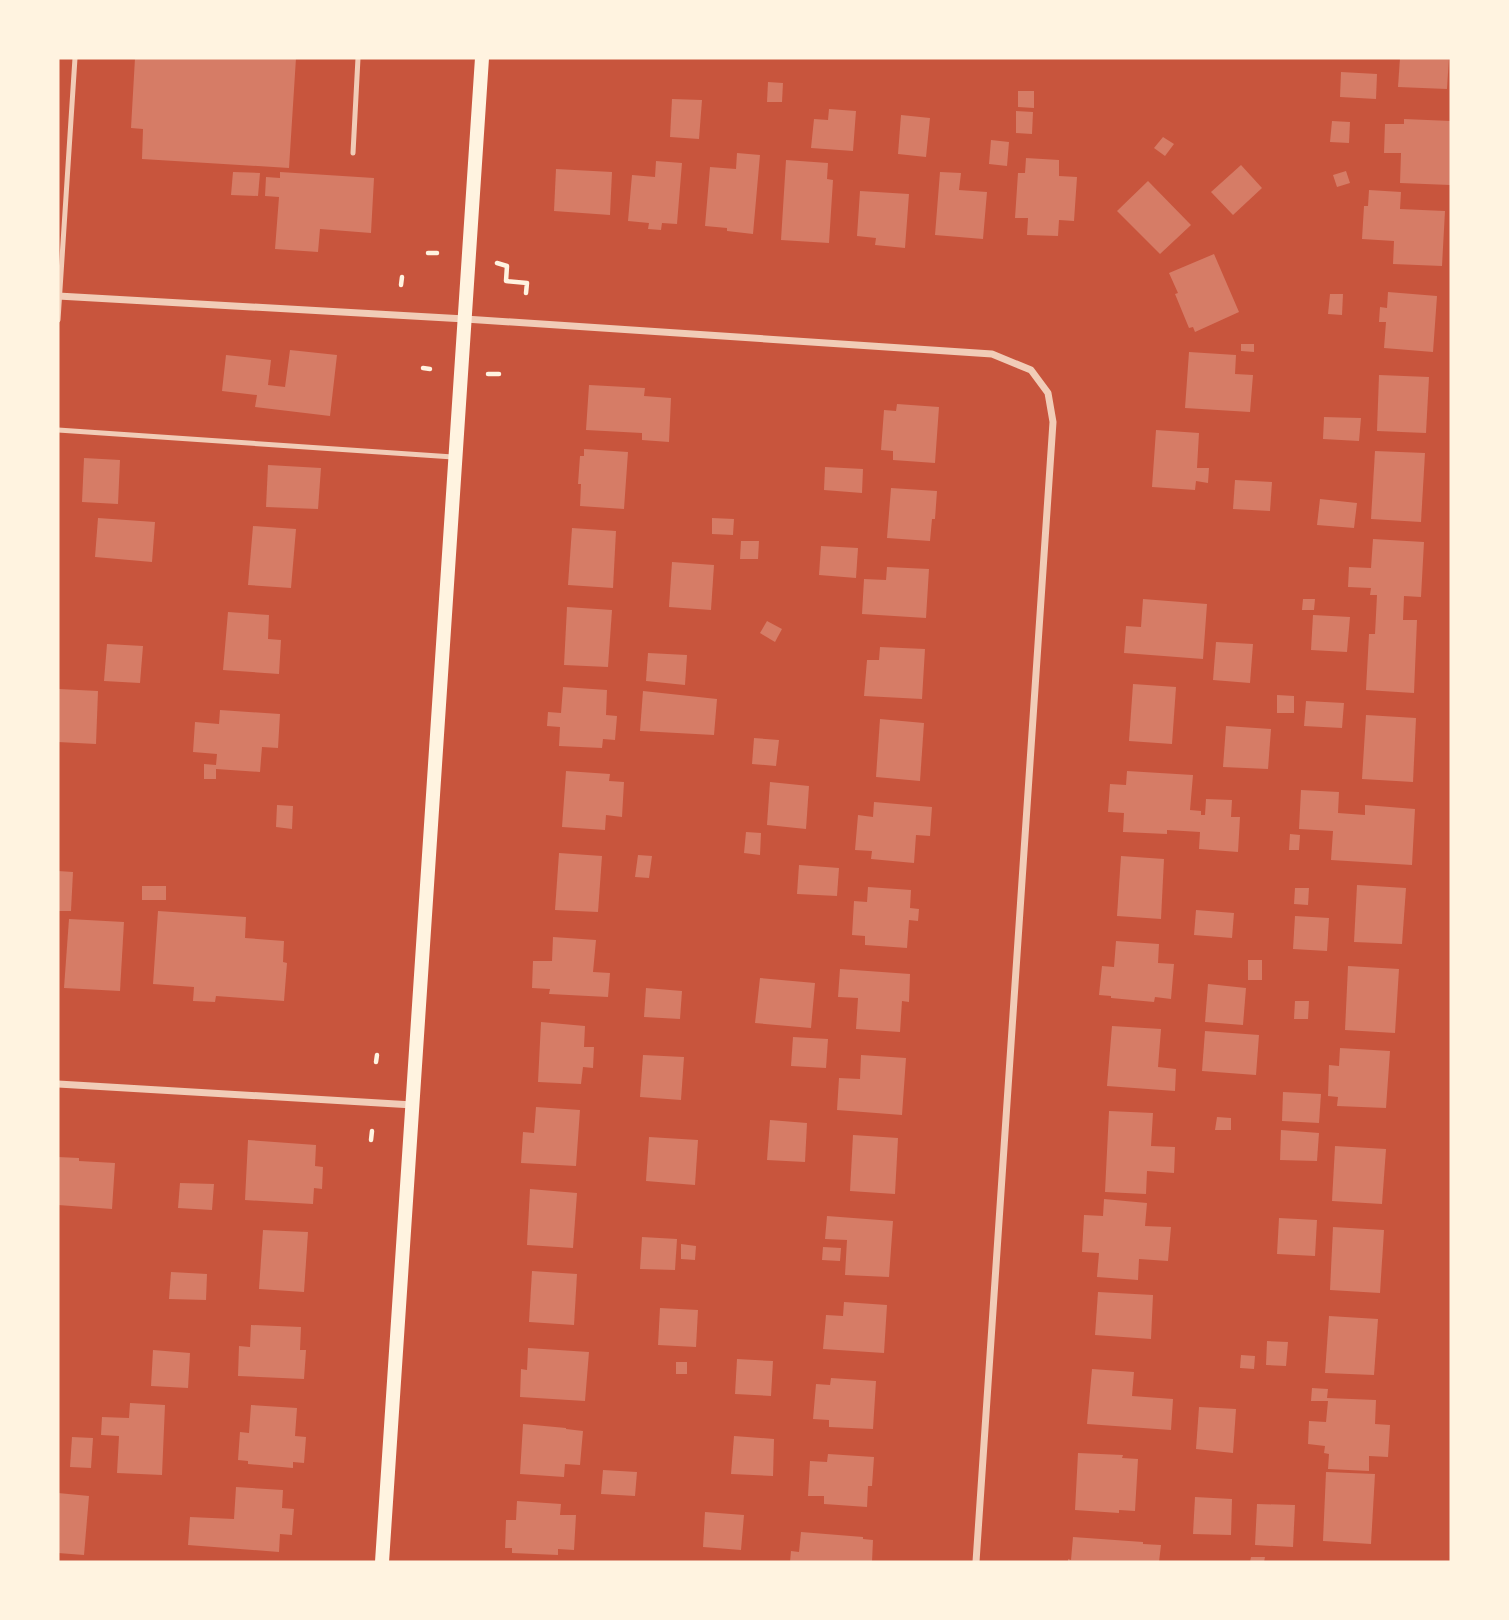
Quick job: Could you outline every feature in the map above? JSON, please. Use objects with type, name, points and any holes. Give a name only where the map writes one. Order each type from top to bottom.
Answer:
[{"type":"main road","points":[[382,1562],[465,319],[479,58]]},
{"type":"street","points":[[59,296],[465,319],[992,354],[1031,370],[1048,393],[1053,422],[976,1562]]},
{"type":"street","points":[[58,1084],[413,1105]]},
{"type":"lane","points":[[58,320],[75,58]]},
{"type":"lane","points":[[353,153],[358,58]]},
{"type":"lane","points":[[58,429],[456,458]]},
{"type":"path","points":[[428,253],[437,253]]},
{"type":"path","points":[[496,263],[507,266],[506,281],[527,283],[526,293]]},
{"type":"path","points":[[401,285],[402,277]]},
{"type":"path","points":[[423,368],[430,369]]},
{"type":"path","points":[[488,373],[499,373]]},
{"type":"path","points":[[376,1062],[377,1055]]},
{"type":"path","points":[[372,1132],[372,1140]]},
{"type":"building","points":[[135,58],[296,58],[289,168],[142,159],[143,129],[131,128]]},
{"type":"building","points":[[1400,58],[1449,58],[1447,89],[1398,87]]},
{"type":"building","points":[[1341,72],[1377,74],[1376,99],[1340,97]]},
{"type":"building","points":[[768,82],[783,83],[782,102],[767,102]]},
{"type":"building","points":[[1018,91],[1034,91],[1034,108],[1018,107]]},
{"type":"building","points":[[672,99],[702,100],[699,139],[670,137]]},
{"type":"building","points":[[829,109],[856,111],[853,151],[811,148],[814,119],[828,120]]},
{"type":"building","points":[[1016,111],[1033,112],[1032,134],[1016,133]]},
{"type":"building","points":[[901,115],[930,118],[926,157],[898,154]]},
{"type":"building","points":[[1404,119],[1451,121],[1450,185],[1400,183],[1401,153],[1384,153],[1385,124],[1404,124]]},
{"type":"building","points":[[1332,121],[1350,122],[1349,143],[1330,142]]},
{"type":"building","points":[[1163,137],[1174,144],[1165,156],[1154,148]]},
{"type":"building","points":[[991,140],[1009,142],[1007,166],[989,164]]},
{"type":"building","points":[[737,153],[760,155],[753,234],[705,226],[710,167],[736,169]]},
{"type":"building","points":[[1026,158],[1059,160],[1059,176],[1077,177],[1074,221],[1059,220],[1058,236],[1027,235],[1028,218],[1015,218],[1018,173],[1025,173]]},
{"type":"building","points":[[786,160],[828,163],[827,179],[833,180],[829,243],[781,240]]},
{"type":"building","points":[[656,161],[682,163],[677,224],[662,223],[661,230],[648,229],[649,223],[628,221],[632,175],[655,177]]},
{"type":"building","points":[[1241,165],[1262,188],[1233,215],[1211,192]]},
{"type":"building","points":[[556,169],[612,172],[610,215],[554,211]]},
{"type":"building","points":[[1346,171],[1350,183],[1337,187],[1333,175]]},
{"type":"building","points":[[233,172],[260,173],[258,196],[231,195]]},
{"type":"building","points":[[280,172],[374,178],[371,233],[320,229],[318,252],[275,249],[279,197],[265,196],[266,177],[280,178]]},
{"type":"building","points":[[940,172],[961,173],[959,190],[987,192],[983,239],[935,235]]},
{"type":"building","points":[[1148,181],[1191,225],[1160,254],[1117,211]]},
{"type":"building","points":[[1369,190],[1401,192],[1400,209],[1445,211],[1442,266],[1393,264],[1394,241],[1362,239],[1364,206],[1368,206]]},
{"type":"building","points":[[860,191],[909,194],[905,248],[875,245],[876,238],[857,236]]},
{"type":"building","points":[[1214,254],[1239,312],[1195,332],[1193,327],[1189,328],[1169,273]]},
{"type":"building","points":[[1388,292],[1437,296],[1433,352],[1384,348],[1386,322],[1379,322],[1380,307],[1387,308]]},
{"type":"building","points":[[1330,294],[1343,294],[1342,315],[1328,314]]},
{"type":"building","points":[[1241,344],[1254,344],[1254,352],[1241,351]]},
{"type":"building","points":[[290,350],[337,355],[330,416],[255,407],[257,395],[222,391],[226,355],[271,360],[268,385],[285,387]]},
{"type":"building","points":[[1189,352],[1236,355],[1235,374],[1253,375],[1250,412],[1185,408]]},
{"type":"building","points":[[1379,375],[1429,377],[1426,433],[1377,431]]},
{"type":"building","points":[[589,385],[645,388],[644,396],[671,398],[669,442],[642,440],[642,433],[586,430]]},
{"type":"building","points":[[897,404],[939,407],[935,463],[893,460],[893,451],[881,450],[884,410],[896,411]]},
{"type":"building","points":[[1324,417],[1361,418],[1359,441],[1323,439]]},
{"type":"building","points":[[1156,430],[1199,433],[1197,468],[1209,468],[1208,483],[1196,481],[1195,490],[1152,487]]},
{"type":"building","points":[[584,449],[628,452],[624,509],[580,506],[581,484],[578,484],[580,456],[584,456]]},
{"type":"building","points":[[1375,451],[1425,453],[1421,522],[1371,519]]},
{"type":"building","points":[[84,458],[120,460],[118,504],[82,502]]},
{"type":"building","points":[[268,465],[321,468],[318,509],[266,507]]},
{"type":"building","points":[[825,467],[863,469],[862,493],[824,490]]},
{"type":"building","points":[[1235,480],[1272,482],[1270,511],[1233,509]]},
{"type":"building","points":[[891,488],[937,491],[930,541],[887,538]]},
{"type":"building","points":[[1320,499],[1357,503],[1354,528],[1317,525]]},
{"type":"building","points":[[98,518],[155,522],[152,562],[95,557]]},
{"type":"building","points":[[712,518],[734,519],[733,535],[712,534]]},
{"type":"building","points":[[253,526],[296,529],[291,588],[248,585]]},
{"type":"building","points":[[572,528],[616,531],[613,588],[568,585]]},
{"type":"building","points":[[1373,539],[1424,542],[1421,597],[1404,596],[1403,620],[1417,620],[1414,693],[1366,690],[1369,634],[1375,634],[1377,595],[1370,595],[1371,588],[1348,587],[1349,567],[1371,568]]},
{"type":"building","points":[[741,541],[759,541],[758,559],[740,559]]},
{"type":"building","points":[[821,546],[858,548],[856,578],[819,575]]},
{"type":"building","points":[[672,562],[714,565],[711,610],[669,607]]},
{"type":"building","points":[[887,567],[929,569],[926,618],[862,614],[864,579],[886,580]]},
{"type":"building","points":[[1143,599],[1207,604],[1203,659],[1124,653],[1126,626],[1141,627]]},
{"type":"building","points":[[1303,599],[1315,599],[1314,610],[1302,610]]},
{"type":"building","points":[[567,607],[612,610],[608,667],[564,665]]},
{"type":"building","points":[[228,612],[269,615],[268,639],[281,640],[279,674],[223,670]]},
{"type":"building","points":[[1313,615],[1350,617],[1347,652],[1311,650]]},
{"type":"building","points":[[767,621],[782,629],[775,642],[760,633]]},
{"type":"building","points":[[1216,642],[1253,644],[1250,683],[1213,680]]},
{"type":"building","points":[[107,644],[143,646],[140,683],[104,681]]},
{"type":"building","points":[[880,647],[925,649],[922,699],[864,696],[867,660],[879,660]]},
{"type":"building","points":[[648,653],[687,655],[685,685],[646,681]]},
{"type":"building","points":[[1133,684],[1176,687],[1172,744],[1129,741]]},
{"type":"building","points":[[563,687],[607,690],[606,715],[617,716],[615,740],[603,739],[602,748],[559,746],[560,727],[547,726],[548,712],[561,713]]},
{"type":"building","points":[[59,689],[98,691],[96,744],[58,742]]},
{"type":"building","points":[[643,691],[717,699],[714,735],[640,731]]},
{"type":"building","points":[[1277,695],[1294,696],[1294,713],[1277,713]]},
{"type":"building","points":[[1306,701],[1344,703],[1342,728],[1304,726]]},
{"type":"building","points":[[220,710],[280,714],[278,748],[262,747],[260,772],[216,769],[216,779],[204,779],[204,764],[216,765],[217,754],[193,752],[195,722],[219,724]]},
{"type":"building","points":[[1366,715],[1416,718],[1413,782],[1362,779]]},
{"type":"building","points":[[880,719],[924,723],[920,781],[876,777]]},
{"type":"building","points":[[1226,726],[1271,729],[1268,769],[1223,767]]},
{"type":"building","points":[[754,738],[779,740],[776,766],[752,764]]},
{"type":"building","points":[[566,771],[610,774],[609,781],[624,782],[622,817],[606,815],[605,830],[562,827]]},
{"type":"building","points":[[1127,771],[1193,775],[1190,810],[1201,811],[1201,815],[1205,815],[1206,799],[1232,800],[1231,817],[1240,817],[1238,852],[1199,849],[1200,832],[1123,832],[1124,813],[1108,812],[1110,784],[1126,785]]},
{"type":"building","points":[[770,782],[809,786],[806,829],[767,825]]},
{"type":"building","points":[[1301,790],[1339,792],[1338,813],[1365,815],[1365,805],[1415,809],[1412,865],[1331,860],[1333,831],[1299,829]]},
{"type":"building","points":[[874,802],[932,807],[930,836],[916,835],[914,863],[871,859],[872,851],[855,850],[858,815],[873,817]]},
{"type":"building","points":[[277,805],[293,806],[292,829],[276,827]]},
{"type":"building","points":[[746,832],[761,833],[760,855],[744,853]]},
{"type":"building","points":[[1290,834],[1300,835],[1299,850],[1289,850]]},
{"type":"building","points":[[559,853],[602,856],[598,912],[555,910]]},
{"type":"building","points":[[638,855],[652,856],[649,878],[635,877]]},
{"type":"building","points":[[1121,856],[1164,859],[1161,919],[1117,916]]},
{"type":"building","points":[[799,865],[839,868],[837,896],[797,894]]},
{"type":"building","points":[[58,871],[73,872],[71,911],[58,911]]},
{"type":"building","points":[[1357,885],[1406,888],[1402,944],[1354,942]]},
{"type":"building","points":[[142,886],[166,886],[166,900],[142,900]]},
{"type":"building","points":[[868,887],[911,890],[910,908],[919,909],[918,921],[909,920],[907,948],[865,945],[865,936],[852,935],[854,901],[867,902]]},
{"type":"building","points":[[1295,888],[1309,888],[1308,905],[1294,904]]},
{"type":"building","points":[[1196,910],[1234,913],[1232,938],[1194,935]]},
{"type":"building","points":[[158,911],[246,917],[245,938],[284,941],[283,962],[287,963],[284,1001],[216,996],[215,1002],[193,1001],[194,987],[153,984]]},
{"type":"building","points":[[1295,916],[1329,918],[1327,951],[1293,949]]},
{"type":"building","points":[[69,919],[124,922],[120,991],[64,988]]},
{"type":"building","points":[[553,937],[596,940],[593,972],[610,973],[608,997],[549,994],[550,989],[532,988],[533,961],[552,961]]},
{"type":"building","points":[[1116,941],[1159,944],[1158,963],[1174,964],[1171,999],[1155,997],[1154,1002],[1099,995],[1102,966],[1114,967]]},
{"type":"building","points":[[1248,960],[1262,960],[1262,980],[1248,980]]},
{"type":"building","points":[[1348,966],[1399,969],[1395,1033],[1345,1030]]},
{"type":"building","points":[[840,969],[910,974],[909,1002],[902,1001],[900,1032],[856,1029],[858,998],[838,997]]},
{"type":"building","points":[[760,978],[815,983],[811,1028],[755,1023]]},
{"type":"building","points":[[1208,984],[1246,988],[1243,1025],[1205,1022]]},
{"type":"building","points":[[646,988],[682,991],[680,1019],[644,1017]]},
{"type":"building","points":[[1295,1001],[1309,1001],[1308,1019],[1294,1019]]},
{"type":"building","points":[[541,1022],[585,1026],[584,1047],[594,1047],[593,1068],[583,1067],[581,1084],[538,1082]]},
{"type":"building","points":[[1112,1026],[1161,1029],[1158,1067],[1176,1069],[1175,1091],[1107,1086]]},
{"type":"building","points":[[1205,1031],[1259,1035],[1256,1075],[1202,1071]]},
{"type":"building","points":[[793,1037],[828,1039],[826,1068],[791,1066]]},
{"type":"building","points":[[1340,1048],[1390,1051],[1386,1108],[1337,1106],[1338,1097],[1328,1096],[1329,1065],[1339,1066]]},
{"type":"building","points":[[643,1055],[684,1057],[681,1100],[640,1097]]},
{"type":"building","points":[[861,1055],[906,1058],[902,1115],[837,1110],[839,1078],[860,1079]]},
{"type":"building","points":[[1283,1092],[1321,1094],[1319,1123],[1282,1121]]},
{"type":"building","points":[[536,1107],[580,1110],[576,1166],[521,1163],[523,1132],[534,1133]]},
{"type":"building","points":[[1109,1111],[1153,1113],[1151,1146],[1175,1147],[1174,1173],[1147,1171],[1146,1194],[1105,1192]]},
{"type":"building","points":[[1217,1117],[1231,1118],[1231,1130],[1215,1130]]},
{"type":"building","points":[[770,1120],[807,1123],[805,1162],[767,1160]]},
{"type":"building","points":[[1281,1130],[1319,1133],[1317,1161],[1280,1160]]},
{"type":"building","points":[[853,1135],[898,1138],[895,1194],[850,1191]]},
{"type":"building","points":[[649,1137],[698,1140],[695,1185],[646,1181]]},
{"type":"building","points":[[248,1140],[316,1145],[315,1166],[323,1167],[322,1189],[314,1188],[313,1204],[245,1200]]},
{"type":"building","points":[[1335,1146],[1386,1149],[1382,1204],[1332,1201]]},
{"type":"building","points":[[58,1157],[115,1163],[112,1209],[58,1205]]},
{"type":"building","points":[[180,1183],[214,1184],[212,1210],[178,1208]]},
{"type":"building","points":[[530,1189],[577,1193],[573,1248],[527,1245]]},
{"type":"building","points":[[1104,1199],[1147,1203],[1145,1226],[1171,1227],[1168,1261],[1139,1259],[1138,1280],[1097,1277],[1099,1253],[1082,1252],[1084,1215],[1103,1216]]},
{"type":"building","points":[[827,1216],[893,1221],[889,1277],[845,1275],[847,1240],[825,1239]]},
{"type":"building","points":[[1279,1218],[1317,1220],[1315,1256],[1277,1254]]},
{"type":"building","points":[[1333,1227],[1384,1230],[1380,1293],[1330,1290]]},
{"type":"building","points":[[263,1230],[308,1232],[304,1292],[259,1289]]},
{"type":"building","points":[[642,1237],[677,1239],[675,1270],[640,1269]]},
{"type":"building","points":[[681,1244],[696,1246],[695,1260],[681,1259]]},
{"type":"building","points":[[823,1247],[841,1248],[840,1261],[822,1260]]},
{"type":"building","points":[[532,1271],[577,1274],[574,1325],[529,1322]]},
{"type":"building","points":[[171,1272],[207,1274],[206,1300],[169,1299]]},
{"type":"building","points":[[1098,1292],[1153,1295],[1151,1339],[1095,1335]]},
{"type":"building","points":[[844,1302],[887,1305],[884,1353],[823,1349],[826,1315],[843,1316]]},
{"type":"building","points":[[660,1308],[698,1310],[696,1347],[658,1345]]},
{"type":"building","points":[[1329,1316],[1378,1319],[1374,1375],[1325,1373]]},
{"type":"building","points":[[251,1325],[301,1327],[300,1350],[306,1350],[304,1379],[238,1376],[239,1346],[250,1347]]},
{"type":"building","points":[[1267,1341],[1288,1342],[1286,1366],[1266,1365]]},
{"type":"building","points":[[528,1348],[589,1352],[585,1401],[520,1397],[521,1369],[527,1370]]},
{"type":"building","points":[[153,1350],[190,1353],[188,1388],[151,1386]]},
{"type":"building","points":[[1241,1355],[1255,1356],[1254,1369],[1240,1368]]},
{"type":"building","points":[[737,1359],[773,1361],[771,1396],[735,1394]]},
{"type":"building","points":[[676,1362],[687,1362],[687,1374],[676,1374]]},
{"type":"building","points":[[1092,1369],[1134,1372],[1132,1396],[1173,1399],[1171,1430],[1087,1424]]},
{"type":"building","points":[[831,1378],[876,1381],[873,1429],[829,1427],[829,1420],[813,1419],[816,1384],[830,1385]]},
{"type":"building","points":[[1312,1388],[1328,1389],[1327,1398],[1376,1400],[1375,1424],[1390,1425],[1388,1457],[1369,1456],[1369,1471],[1328,1469],[1329,1454],[1324,1453],[1325,1446],[1308,1444],[1309,1421],[1326,1422],[1328,1401],[1311,1401]]},
{"type":"building","points":[[130,1403],[165,1405],[162,1475],[117,1473],[119,1436],[101,1435],[102,1417],[129,1418]]},
{"type":"building","points":[[251,1405],[297,1408],[295,1436],[306,1437],[304,1463],[293,1462],[293,1468],[248,1464],[248,1461],[238,1460],[240,1432],[249,1433]]},
{"type":"building","points":[[1199,1407],[1236,1409],[1233,1453],[1196,1449]]},
{"type":"building","points":[[523,1424],[583,1431],[580,1465],[565,1464],[564,1477],[520,1474]]},
{"type":"building","points":[[734,1436],[774,1439],[773,1476],[731,1474]]},
{"type":"building","points":[[72,1437],[93,1438],[91,1468],[70,1467]]},
{"type":"building","points":[[1078,1453],[1123,1455],[1122,1458],[1138,1459],[1135,1511],[1119,1510],[1119,1513],[1075,1510]]},
{"type":"building","points":[[828,1454],[874,1457],[867,1507],[824,1504],[824,1496],[808,1496],[810,1461],[827,1462]]},
{"type":"building","points":[[603,1470],[637,1472],[635,1496],[601,1494]]},
{"type":"building","points":[[1326,1472],[1375,1474],[1371,1544],[1323,1541]]},
{"type":"building","points":[[236,1487],[283,1490],[282,1508],[294,1509],[292,1535],[280,1534],[279,1552],[188,1545],[190,1517],[234,1519]]},
{"type":"building","points":[[58,1493],[89,1496],[84,1555],[58,1553]]},
{"type":"building","points":[[1195,1497],[1232,1499],[1231,1535],[1193,1534]]},
{"type":"building","points":[[517,1501],[561,1504],[560,1515],[576,1515],[574,1550],[558,1549],[558,1555],[512,1553],[512,1548],[505,1548],[506,1520],[516,1520]]},
{"type":"building","points":[[1257,1504],[1295,1505],[1293,1547],[1255,1545]]},
{"type":"building","points":[[705,1512],[744,1515],[741,1550],[703,1547]]},
{"type":"building","points":[[801,1532],[873,1540],[872,1562],[790,1562],[791,1551],[799,1552]]},
{"type":"building","points":[[1073,1537],[1161,1545],[1159,1562],[1068,1562],[1068,1559],[1071,1560]]},
{"type":"building","points":[[1251,1557],[1265,1557],[1264,1562],[1250,1562]]}]
